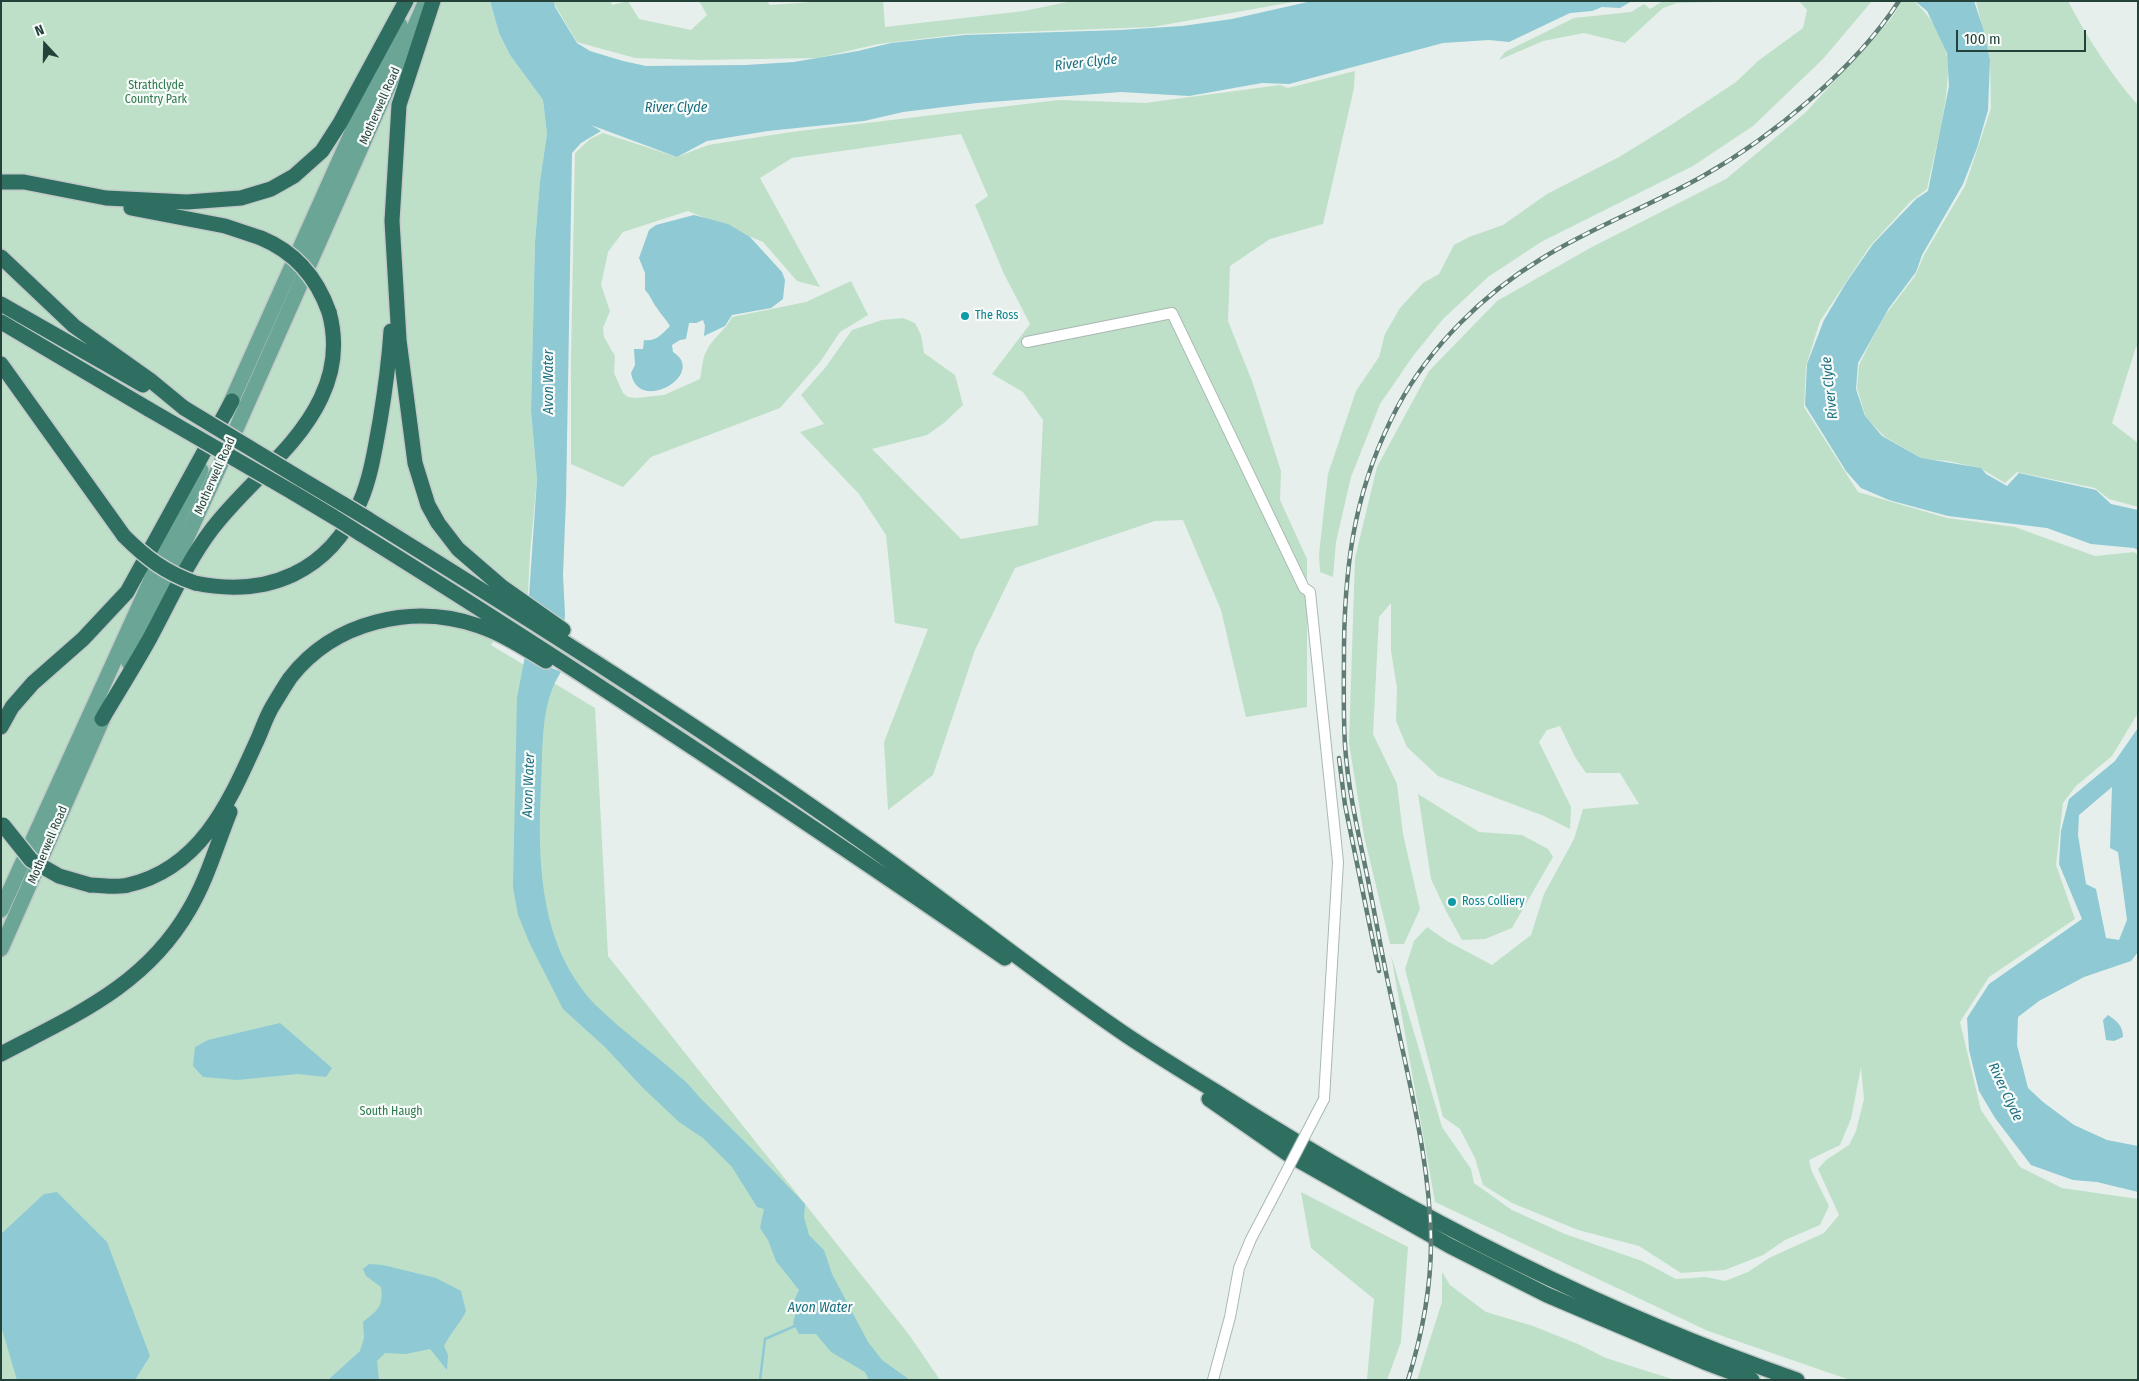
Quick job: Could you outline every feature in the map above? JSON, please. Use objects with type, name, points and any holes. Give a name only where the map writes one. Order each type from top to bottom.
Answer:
[{"type":"highway","points":[[1,182],[24,182],[106,198],[187,202],[233,200],[271,189],[294,176],[322,151],[340,123],[406,1]]},
{"type":"highway","points":[[433,1],[399,106],[392,221],[395,244],[399,340],[410,435],[421,485],[428,505],[449,538],[502,595]]},
{"type":"highway","points":[[1,186],[61,194],[184,218],[224,226],[261,238],[286,251],[306,269],[318,287],[329,312],[333,332],[333,358],[330,375],[321,399],[300,430],[230,507],[204,539],[150,638],[102,719]]},
{"type":"highway","points":[[1,364],[124,536],[152,562],[178,577],[195,583],[214,587],[240,588],[257,586],[294,574],[314,562],[331,547],[352,517],[360,501],[372,466],[388,378],[395,244]]},
{"type":"highway","points":[[1,257],[74,326],[150,380],[184,408]]},
{"type":"highway","points":[[1,304],[184,408],[368,519],[502,595],[854,835],[1125,1034],[1295,1142],[1466,1238],[1552,1279],[1670,1331],[1797,1380]]},
{"type":"highway","points":[[1,322],[337,519],[501,628],[724,767],[1292,1156],[1450,1246],[1547,1295],[1707,1363],[1752,1380]]},
{"type":"highway","points":[[1,727],[12,708],[33,683],[83,639],[127,592],[232,401]]},
{"type":"highway","points":[[1,1054],[102,1001],[132,978],[161,951],[189,910],[271,710],[290,678],[316,652],[348,632],[384,620],[420,616],[460,620],[501,628]]},
{"type":"highway","points":[[2,823],[31,860],[59,876],[90,885],[127,886],[160,873],[181,860],[201,841],[224,810],[256,745]]},
{"type":"main road","name":"Motherwell Road","points":[[1,910],[411,1]]},
{"type":"main road","name":"Motherwell Road","points":[[1,949],[102,719],[165,588],[426,1]]},
{"type":"street","points":[[1027,342],[1172,313],[1304,588],[1310,592],[1338,862],[1324,1099],[1251,1239],[1239,1268],[1230,1317],[1213,1380]]},
{"type":"green space","points":[[1,1],[490,1],[499,33],[510,55],[543,100],[547,134],[540,181],[535,242],[531,411],[537,479],[528,593],[491,645],[595,708],[608,956],[910,1336],[940,1380],[1,1380]]},
{"type":"green space","points":[[554,1],[611,1],[612,5],[628,1],[639,19],[691,30],[707,15],[699,1],[767,1],[770,5],[826,1],[883,1],[885,27],[1024,11],[1072,1],[1299,1],[1152,27],[962,34],[878,44],[818,58],[700,60],[635,58],[577,42]]},
{"type":"green space","points":[[1663,1],[1755,1],[1677,3],[1663,8],[1625,43],[1584,33],[1543,41],[1499,60],[1505,52],[1574,18],[1631,12],[1644,4],[1650,9]]},
{"type":"green space","points":[[1799,1],[1872,1],[1823,59],[1753,126],[1693,166],[1541,242],[1488,277],[1443,319],[1413,356],[1380,404],[1351,477],[1336,542],[1333,577],[1320,572],[1319,554],[1328,474],[1356,391],[1379,357],[1385,334],[1400,308],[1423,283],[1439,274],[1454,245],[1469,237],[1503,225],[1547,194],[1619,157],[1736,82],[1758,61],[1803,28],[1807,10]]},
{"type":"green space","points":[[1902,1],[1914,1],[1934,24],[1944,45],[1948,66],[1945,100],[1927,189],[1911,201],[1870,246],[1820,321],[1806,366],[1804,407],[1858,492],[1947,518],[2015,527],[2095,556],[2134,552],[2138,555],[2138,713],[2112,756],[2076,786],[2063,803],[2056,865],[2075,919],[1989,977],[1960,1022],[1981,1110],[2020,1167],[2062,1188],[2138,1199],[2138,1380],[1850,1380],[1708,1331],[1435,1202],[1391,955],[1442,1127],[1471,1169],[1474,1183],[1512,1210],[1565,1234],[1642,1261],[1676,1279],[1706,1277],[1725,1281],[1748,1272],[1769,1258],[1824,1233],[1839,1215],[1818,1169],[1826,1160],[1849,1145],[1856,1131],[1864,1099],[1861,1067],[1851,1119],[1840,1145],[1809,1160],[1812,1172],[1829,1206],[1820,1225],[1785,1240],[1763,1255],[1725,1270],[1681,1273],[1639,1246],[1578,1230],[1512,1203],[1483,1185],[1475,1158],[1460,1129],[1443,1117],[1405,969],[1414,941],[1427,927],[1447,941],[1492,965],[1531,935],[1544,894],[1574,839],[1583,809],[1639,804],[1620,773],[1586,773],[1575,757],[1560,726],[1547,730],[1539,742],[1571,807],[1570,829],[1544,816],[1438,776],[1407,747],[1396,721],[1397,688],[1391,651],[1391,603],[1379,617],[1373,734],[1397,784],[1403,834],[1420,909],[1404,944],[1390,944],[1364,836],[1349,743],[1355,558],[1377,467],[1429,371],[1497,301],[1592,247],[1726,179],[1806,112],[1890,20]]},
{"type":"green space","points":[[1976,1],[2068,1],[2100,55],[2138,105],[2138,348],[2136,347],[2112,423],[2138,443],[2138,507],[2109,499],[2095,488],[2017,472],[2005,483],[1980,468],[1948,461],[1923,459],[1885,437],[1866,418],[1857,388],[1859,365],[1886,314],[1915,276],[1924,255],[1965,186],[1991,108],[1990,60]]},
{"type":"green space","points":[[1355,71],[1354,88],[1323,224],[1270,239],[1230,266],[1228,321],[1252,381],[1281,471],[1280,500],[1307,559],[1307,707],[1246,717],[1221,610],[1183,520],[1155,521],[1015,568],[975,650],[933,775],[888,810],[884,742],[928,629],[895,623],[886,535],[859,494],[800,432],[824,424],[801,395],[825,368],[852,330],[882,320],[903,318],[915,323],[921,335],[924,353],[955,375],[963,405],[944,423],[927,435],[872,449],[961,539],[1038,525],[1043,420],[1023,392],[992,374],[1030,324],[1004,274],[975,205],[988,196],[961,134],[792,158],[760,178],[820,287],[797,281],[763,242],[688,211],[623,232],[608,252],[601,285],[610,311],[603,328],[604,337],[615,356],[614,373],[623,393],[628,397],[664,395],[700,379],[706,352],[732,317],[806,302],[851,281],[868,315],[840,332],[820,362],[780,408],[651,457],[623,487],[571,464],[575,153],[590,139],[603,133],[677,157],[708,145],[791,132],[1059,100],[1145,103],[1280,85],[1288,88]]},
{"type":"green space","points":[[1418,794],[1479,832],[1522,835],[1548,849],[1553,857],[1512,928],[1485,939],[1462,940],[1431,879]]},
{"type":"green space","points":[[1301,1192],[1408,1247],[1401,1342],[1387,1380],[1367,1380],[1374,1299],[1311,1248]]},
{"type":"green space","points":[[1442,1272],[1450,1285],[1486,1312],[1533,1326],[1578,1344],[1606,1358],[1675,1380],[1417,1380],[1442,1302]]},
{"type":"water","name":"River Clyde","points":[[490,1],[554,1],[555,7],[577,43],[590,51],[646,66],[745,65],[794,62],[858,51],[891,43],[965,35],[1182,26],[1232,19],[1312,1],[1632,1],[1620,8],[1602,7],[1592,11],[1570,13],[1509,42],[1489,40],[1443,43],[1289,84],[1262,83],[1189,96],[1121,92],[977,103],[903,112],[864,121],[768,131],[707,141],[677,157],[591,125],[601,131],[581,143],[572,153],[563,575],[565,614],[562,670],[525,655],[537,479],[531,411],[535,242],[540,181],[547,134],[543,100],[510,55],[499,33]]},
{"type":"water","points":[[1915,1],[1974,1],[1983,28],[1990,60],[1988,110],[1977,148],[1963,184],[1922,255],[1916,272],[1889,308],[1858,363],[1856,389],[1865,416],[1882,436],[1921,458],[1981,468],[1986,474],[2007,486],[2019,473],[2096,490],[2111,504],[2138,510],[2138,550],[2091,544],[2047,528],[1948,516],[1889,500],[1861,488],[1846,471],[1805,405],[1807,364],[1824,320],[1846,283],[1873,244],[1916,199],[1928,191],[1949,86],[1947,53],[1927,11]]},
{"type":"water","points":[[694,215],[728,224],[750,237],[782,272],[785,280],[783,299],[771,308],[732,315],[725,326],[704,336],[705,326],[703,320],[689,323],[686,339],[672,345],[673,352],[682,361],[682,370],[677,379],[657,391],[645,391],[636,385],[631,373],[635,365],[634,349],[643,349],[644,340],[655,339],[670,326],[645,290],[645,273],[639,258],[649,230],[656,225]]},
{"type":"water","name":"Avon Water","points":[[525,656],[561,672],[549,698],[544,727],[540,846],[542,877],[547,907],[554,936],[566,963],[581,988],[602,1011],[686,1082],[805,1204],[804,1217],[809,1235],[824,1250],[832,1274],[868,1342],[882,1360],[910,1380],[869,1380],[865,1372],[831,1352],[816,1334],[799,1334],[793,1323],[795,1316],[793,1303],[799,1290],[776,1261],[768,1240],[760,1228],[764,1209],[757,1207],[732,1167],[703,1138],[679,1122],[642,1087],[606,1048],[563,1009],[530,944],[518,915],[513,887],[517,698]]},
{"type":"water","points":[[2138,728],[2138,952],[2131,961],[2084,977],[2039,1001],[2018,1017],[2017,1045],[2028,1088],[2043,1102],[2074,1125],[2107,1140],[2138,1146],[2138,1192],[2097,1182],[2073,1180],[2031,1165],[1995,1118],[1979,1091],[1969,1050],[1967,1018],[1989,984],[2082,919],[2059,864],[2061,831],[2069,799],[2115,761]],"holes":[[[2112,787],[2110,848],[2118,852],[2127,920],[2119,940],[2106,938],[2096,889],[2086,884],[2078,835],[2079,815]]]},
{"type":"water","points":[[2108,1015],[2119,1024],[2123,1033],[2123,1037],[2114,1041],[2106,1040],[2103,1020]]},
{"type":"water","points":[[280,1023],[332,1068],[326,1077],[298,1074],[237,1080],[203,1077],[193,1066],[195,1047],[208,1040]]},
{"type":"water","points":[[57,1192],[107,1242],[150,1356],[135,1380],[17,1380],[1,1326],[1,1234],[44,1194]]},
{"type":"water","points":[[369,1264],[383,1265],[436,1278],[461,1291],[466,1311],[444,1346],[448,1355],[447,1370],[430,1349],[406,1354],[385,1353],[377,1361],[379,1380],[328,1380],[360,1351],[364,1338],[363,1322],[375,1312],[380,1304],[381,1287],[366,1276],[363,1269]]},
{"type":"waterway","points":[[760,1380],[765,1339],[797,1325]]},
{"type":"railway","points":[[1408,1380],[1418,1346],[1427,1294],[1431,1259],[1430,1212],[1418,1122],[1354,810],[1348,778],[1344,733],[1345,614],[1350,552],[1363,493],[1372,464],[1398,406],[1411,384],[1442,343],[1479,305],[1499,288],[1560,247],[1683,187],[1757,142],[1836,76],[1860,52],[1899,1]]},
{"type":"railway","points":[[1339,758],[1345,805],[1379,971]]},
{"type":"place","name":"The Ross","points":[[965,316]]},
{"type":"place","name":"Ross Colliery","points":[[1452,902]]},
{"type":"park label","name":"Strathclyde Country Park","points":[[156,93]]},
{"type":"park label","name":"South Haugh","points":[[391,1112]]}]
